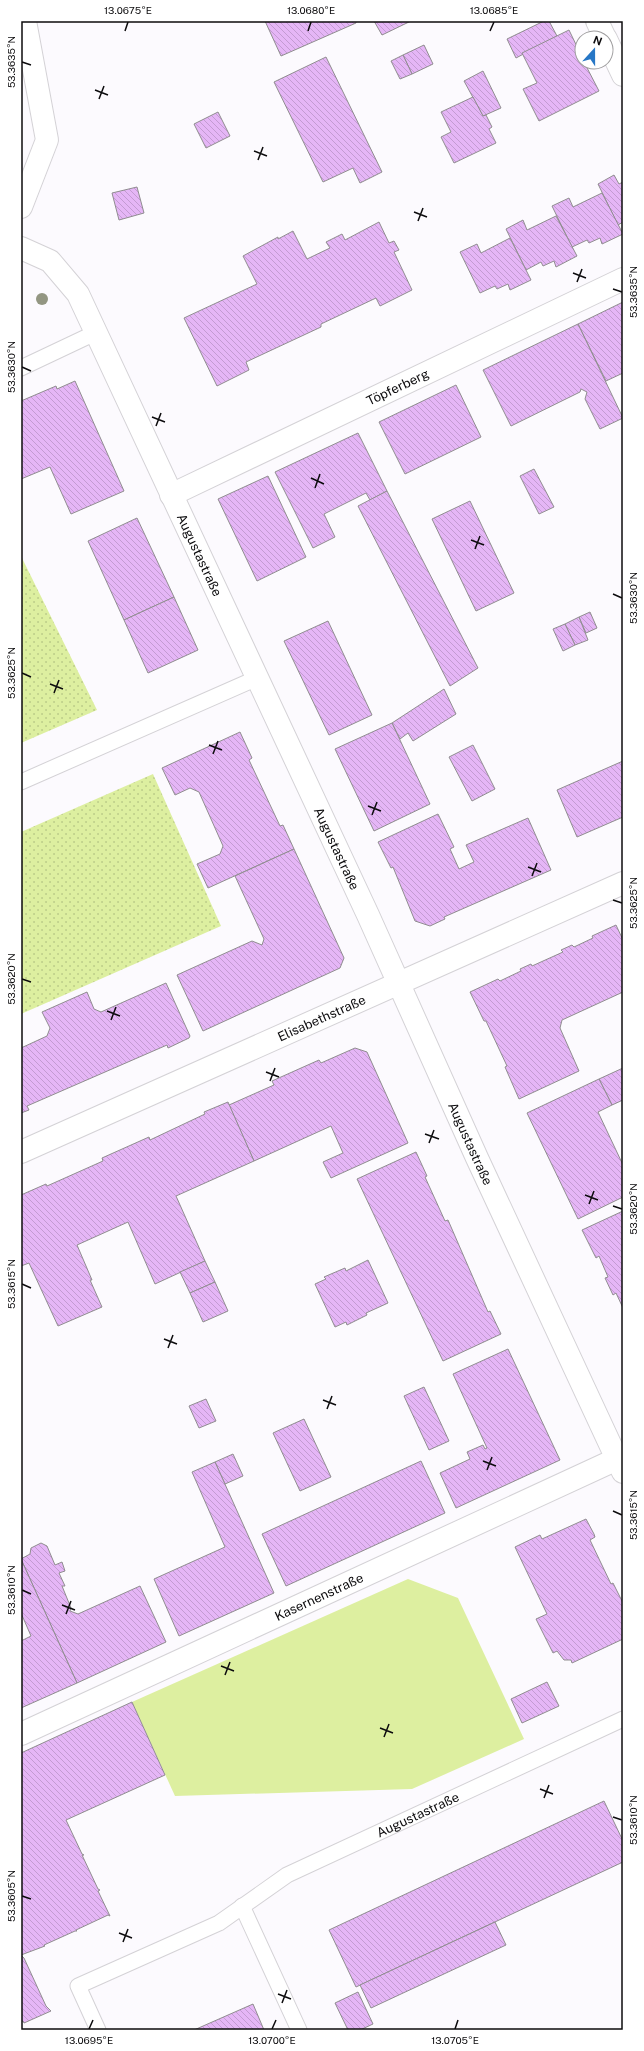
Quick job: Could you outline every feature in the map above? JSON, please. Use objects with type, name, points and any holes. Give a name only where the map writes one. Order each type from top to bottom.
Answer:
[{"type":"street","points":[[21,207],[47,140],[25,21]]},
{"type":"street","points":[[597,21],[602,30]]},
{"type":"street","points":[[614,56],[623,75]]},
{"type":"street","name":"Augustastraße","points":[[21,248],[50,261],[78,294],[399,984],[620,1465]]},
{"type":"street","name":"Töpferberg","points":[[171,495],[623,279]]},
{"type":"street","name":"Elisabethstraße","points":[[21,1152],[623,884]]},
{"type":"street","name":"Kasernenstraße","points":[[21,1734],[620,1465]]},
{"type":"lane","points":[[21,368],[95,333]]},
{"type":"lane","points":[[21,782],[257,678]]},
{"type":"lane","name":"Augustastraße","points":[[98,2030],[78,1986],[219,1923],[287,1875],[623,1718]]},
{"type":"lane","points":[[242,1906],[299,2030]]},
{"type":"green space","points":[[21,556],[97,710],[21,743]]},
{"type":"green space","points":[[153,774],[221,926],[21,1014],[21,832]]},
{"type":"green space","points":[[408,1579],[458,1598],[524,1739],[412,1789],[175,1796],[132,1702]]},
{"type":"building","points":[[265,21],[356,21],[356,23],[281,56]]},
{"type":"building","points":[[374,21],[411,21],[382,35]]},
{"type":"building","points":[[544,21],[549,21],[557,36],[516,58],[507,39]]},
{"type":"building","points":[[569,30],[574,40],[574,70],[588,70],[599,91],[539,121],[523,89],[537,83],[522,53]]},
{"type":"building","points":[[424,45],[433,64],[412,74],[403,55]]},
{"type":"building","points":[[403,55],[412,74],[400,79],[391,61]]},
{"type":"building","points":[[326,57],[382,172],[360,183],[353,168],[323,182],[274,82]]},
{"type":"building","points":[[483,71],[501,108],[483,116],[464,81]]},
{"type":"building","points":[[473,97],[483,116],[486,115],[492,127],[489,129],[496,143],[454,163],[441,137],[451,132],[441,112]]},
{"type":"building","points":[[218,112],[230,136],[206,148],[194,124]]},
{"type":"building","points":[[614,175],[619,184],[623,182],[623,222],[618,225],[598,184]]},
{"type":"building","points":[[137,187],[144,213],[119,220],[112,193]]},
{"type":"building","points":[[602,193],[623,234],[602,244],[600,238],[589,243],[587,240],[572,247],[552,206],[569,198],[573,207]]},
{"type":"building","points":[[556,216],[577,256],[556,267],[554,261],[543,266],[541,262],[526,270],[506,229],[523,220],[527,230]]},
{"type":"building","points":[[379,222],[389,243],[394,241],[399,250],[394,252],[412,290],[380,306],[376,298],[321,324],[321,327],[246,362],[249,370],[217,386],[184,318],[257,284],[243,256],[278,237],[278,239],[293,231],[307,259],[330,248],[326,242],[342,234],[345,240]]},
{"type":"building","points":[[510,238],[531,280],[510,290],[508,284],[497,289],[495,286],[480,293],[460,252],[477,244],[481,253]]},
{"type":"building","points":[[623,302],[623,373],[606,381],[578,324]]},
{"type":"building","points":[[578,324],[623,418],[600,429],[585,399],[587,392],[581,389],[580,392],[511,426],[483,370]]},
{"type":"building","points":[[75,381],[124,491],[71,514],[50,467],[21,479],[21,401],[56,386],[57,389]]},
{"type":"building","points":[[456,385],[481,437],[405,474],[379,422]]},
{"type":"building","points":[[358,433],[387,491],[370,500],[366,493],[324,514],[335,537],[313,548],[275,472]]},
{"type":"building","points":[[534,469],[554,507],[539,514],[520,476]]},
{"type":"building","points":[[268,476],[306,557],[257,581],[218,499]]},
{"type":"building","points":[[387,491],[478,668],[450,686],[358,506]]},
{"type":"building","points":[[470,501],[514,593],[476,611],[432,519]]},
{"type":"building","points":[[137,518],[174,597],[124,620],[88,541]]},
{"type":"building","points":[[174,597],[198,650],[148,673],[124,620]]},
{"type":"building","points":[[590,612],[597,628],[586,633],[579,617]]},
{"type":"building","points":[[579,617],[588,640],[575,645],[565,624]]},
{"type":"building","points":[[328,621],[372,715],[329,735],[284,641]]},
{"type":"building","points":[[565,624],[575,645],[563,651],[553,629]]},
{"type":"building","points":[[444,689],[456,714],[413,741],[408,733],[400,739],[392,723]]},
{"type":"building","points":[[392,723],[430,804],[374,831],[335,749]]},
{"type":"building","points":[[240,732],[252,758],[249,760],[280,826],[283,825],[294,849],[208,888],[197,864],[220,854],[223,846],[199,792],[190,788],[175,795],[162,768]]},
{"type":"building","points":[[473,745],[495,789],[472,801],[449,757]]},
{"type":"building","points":[[623,761],[623,817],[577,837],[557,790]]},
{"type":"building","points":[[438,814],[454,847],[450,849],[459,869],[474,862],[466,845],[528,818],[551,870],[444,917],[445,919],[430,926],[415,921],[393,867],[391,868],[378,842]]},
{"type":"building","points":[[294,849],[344,958],[340,968],[203,1031],[177,975],[252,941],[262,945],[264,939],[235,876]]},
{"type":"building","points":[[616,925],[623,940],[623,992],[562,1020],[560,1028],[579,1071],[519,1099],[505,1067],[507,1066],[486,1021],[484,1021],[470,992],[498,979],[500,981],[521,971],[520,969],[531,964],[532,966],[563,952],[561,950],[572,945],[574,947],[593,938],[592,936]]},
{"type":"building","points":[[166,983],[190,1036],[189,1038],[168,1048],[167,1045],[27,1106],[29,1110],[21,1113],[21,1048],[47,1036],[50,1028],[42,1012],[87,992],[94,1009],[101,1012]]},
{"type":"building","points":[[355,1048],[367,1052],[408,1143],[331,1178],[323,1162],[343,1153],[331,1126],[254,1161],[229,1105],[274,1085],[272,1081],[319,1060],[321,1063]]},
{"type":"building","points":[[623,1068],[623,1100],[612,1105],[599,1079]]},
{"type":"building","points":[[599,1079],[612,1105],[598,1112],[623,1165],[623,1197],[578,1219],[527,1113]]},
{"type":"building","points":[[228,1102],[254,1161],[176,1196],[205,1261],[155,1284],[128,1222],[77,1245],[102,1307],[58,1326],[29,1263],[21,1266],[21,1195],[46,1184],[47,1186],[103,1161],[102,1158],[149,1137],[150,1140],[205,1114],[204,1112]]},
{"type":"building","points":[[416,1152],[427,1176],[425,1177],[445,1221],[448,1220],[488,1312],[490,1311],[501,1334],[443,1361],[357,1179]]},
{"type":"building","points":[[623,1211],[623,1308],[616,1293],[613,1295],[605,1278],[608,1277],[599,1256],[596,1258],[582,1230]]},
{"type":"building","points":[[368,1260],[388,1303],[366,1313],[367,1315],[347,1325],[346,1322],[335,1327],[315,1284],[326,1279],[324,1277],[345,1268],[346,1271]]},
{"type":"building","points":[[205,1261],[215,1282],[190,1293],[180,1272]]},
{"type":"building","points":[[215,1282],[228,1311],[203,1322],[190,1293]]},
{"type":"building","points":[[508,1349],[560,1460],[456,1508],[440,1473],[470,1459],[467,1452],[483,1445],[485,1449],[487,1448],[453,1374]]},
{"type":"building","points":[[424,1387],[449,1441],[429,1450],[404,1396]]},
{"type":"building","points":[[206,1399],[216,1421],[199,1428],[189,1406]]},
{"type":"building","points":[[304,1419],[331,1477],[300,1491],[273,1433]]},
{"type":"building","points":[[233,1454],[243,1476],[225,1484],[215,1462]]},
{"type":"building","points":[[421,1461],[445,1513],[286,1586],[262,1534]]},
{"type":"building","points":[[215,1462],[274,1593],[179,1636],[154,1579],[225,1547],[192,1472]]},
{"type":"building","points":[[586,1519],[595,1537],[590,1540],[611,1584],[613,1583],[623,1603],[623,1639],[572,1663],[571,1660],[564,1660],[557,1651],[553,1653],[536,1619],[547,1614],[515,1547],[540,1535],[542,1539]]},
{"type":"building","points":[[41,1543],[47,1546],[55,1565],[62,1562],[65,1571],[59,1573],[65,1586],[62,1586],[71,1608],[70,1611],[78,1614],[140,1586],[166,1642],[77,1683],[21,1559],[30,1554],[31,1548]]},
{"type":"building","points":[[21,1559],[77,1683],[21,1708],[21,1641],[31,1636],[21,1613]]},
{"type":"building","points":[[547,1682],[559,1706],[522,1723],[511,1699]]},
{"type":"building","points":[[132,1702],[165,1775],[66,1820],[82,1854],[84,1855],[82,1855],[98,1889],[100,1890],[98,1891],[110,1916],[108,1915],[76,1930],[77,1931],[44,1945],[45,1946],[21,1955],[21,1753]]},
{"type":"building","points":[[604,1801],[623,1841],[623,1862],[356,1987],[329,1930]]},
{"type":"building","points":[[495,1922],[506,1945],[371,2008],[360,1985]]},
{"type":"building","points":[[21,1955],[24,1958],[46,2006],[51,2011],[24,2023],[23,2021],[21,2022]]},
{"type":"building","points":[[358,1992],[373,2024],[360,2030],[348,2030],[335,2003]]},
{"type":"building","points":[[253,2004],[264,2030],[194,2030]]}]
